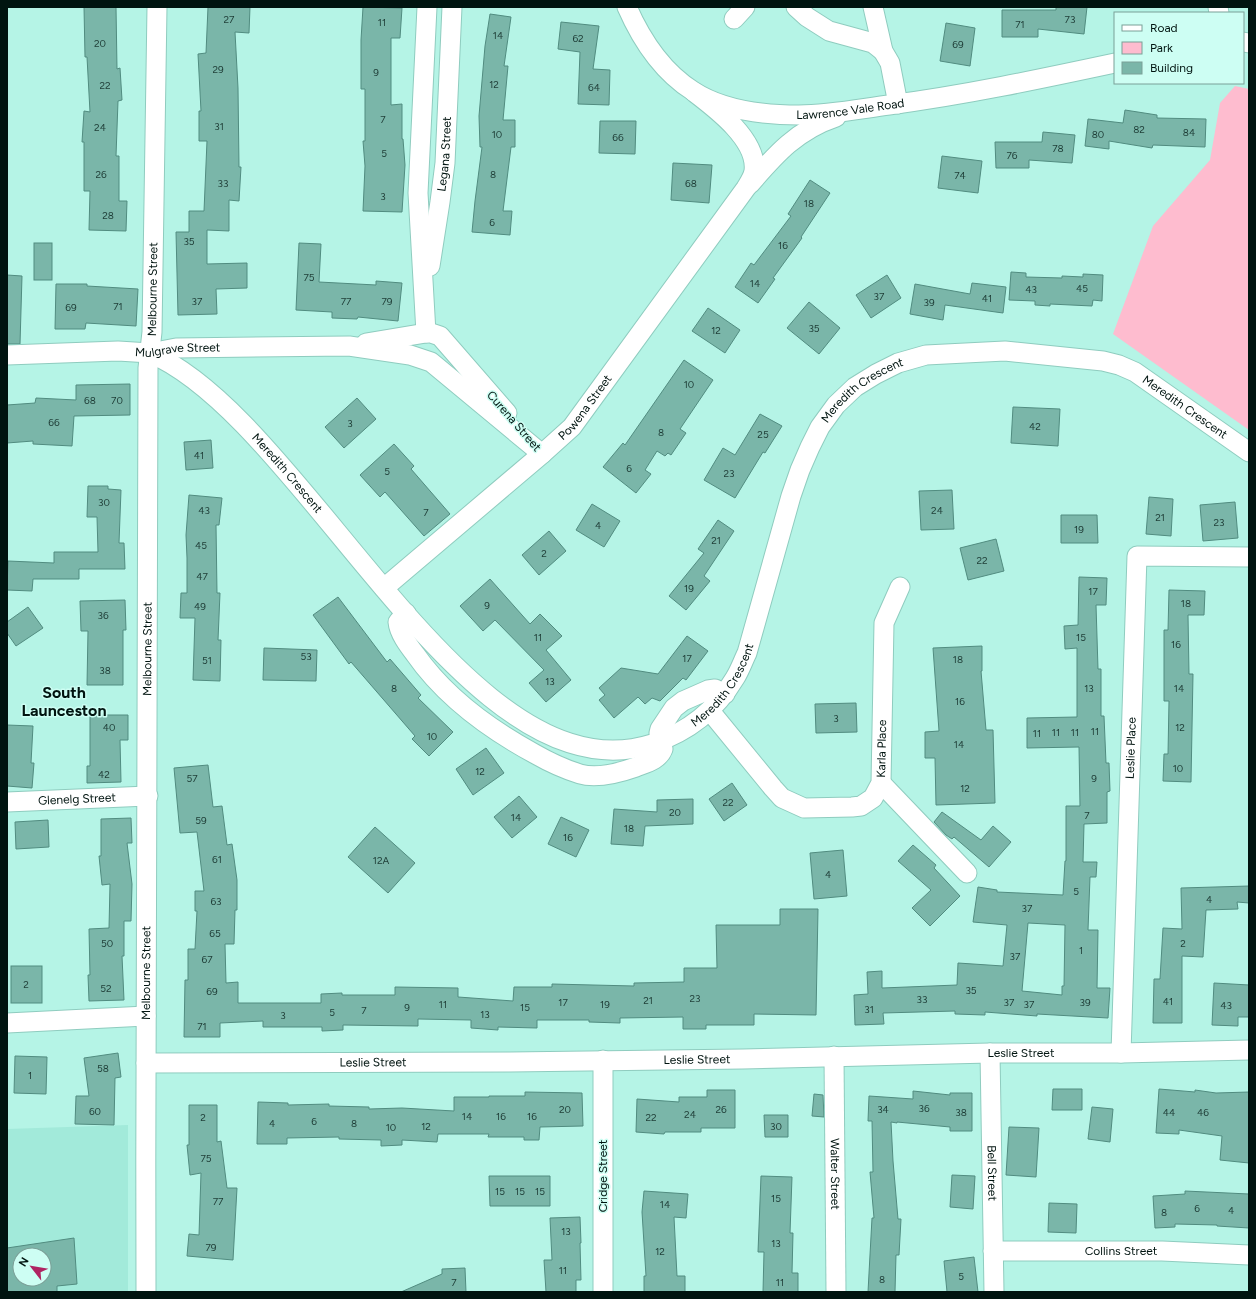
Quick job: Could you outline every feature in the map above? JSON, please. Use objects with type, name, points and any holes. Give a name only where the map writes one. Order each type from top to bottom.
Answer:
[{"type":"street","name":"Melbourne Street","points":[[146,1292],[148,383],[152,332],[157,7]]},
{"type":"street","name":"Legana Street","points":[[426,333],[418,193],[427,7]]},
{"type":"street","name":"Legana Street","points":[[424,301],[440,202],[444,163],[452,7]]},
{"type":"street","name":"Lawrence Vale Road","points":[[627,7],[656,56],[673,75],[694,92],[721,104],[756,112],[799,115],[898,104],[962,94],[1114,63]]},
{"type":"street","points":[[796,7],[829,31],[873,43],[883,51]]},
{"type":"street","points":[[874,7],[883,51],[890,63],[898,104]]},
{"type":"street","name":"Powena Street","points":[[384,588],[572,427],[746,188],[754,171],[754,161],[750,150],[745,141],[729,122],[694,92]]},
{"type":"street","name":"Powena Street","points":[[746,188],[776,154],[801,134],[832,119],[861,109]]},
{"type":"street","name":"Mulgrave Street","points":[[7,355],[118,351],[150,354],[176,348],[349,346],[426,333]]},
{"type":"street","name":"Curena Street","points":[[426,333],[435,334],[444,340],[542,454]]},
{"type":"street","name":"Mulgrave Street","points":[[349,346],[421,358]]},
{"type":"street","name":"Meredith Crescent","points":[[150,354],[169,362],[190,377],[219,401],[242,423],[273,456],[419,628],[478,688],[514,716],[534,727],[553,736],[589,748],[608,750],[626,749],[647,745],[681,732],[710,711],[725,694],[736,677],[747,653],[791,496],[800,470],[820,427],[836,405],[855,387],[898,363],[926,355],[1005,351],[1103,361],[1119,365],[1135,372],[1249,452]]},
{"type":"street","name":"Curena Street","points":[[421,358],[431,362],[439,368],[542,454]]},
{"type":"street","name":"Leslie Place","points":[[1121,1053],[1137,556],[1249,557]]},
{"type":"street","name":"Karla Place","points":[[710,711],[782,798],[804,808],[861,806],[873,798],[881,783],[884,623],[900,587]]},
{"type":"street","points":[[406,613],[398,622],[407,643],[420,662],[449,693],[474,716],[518,745],[555,764],[581,774],[594,776],[611,774],[654,760],[664,749],[660,741],[660,729],[677,704],[708,690],[714,689],[725,694]]},
{"type":"street","points":[[881,783],[967,873]]},
{"type":"street","name":"Glenelg Street","points":[[7,802],[148,796]]},
{"type":"street","points":[[7,1023],[146,1016]]},
{"type":"street","name":"Leslie Street","points":[[146,1063],[510,1062],[743,1059],[990,1053],[1121,1053],[1249,1050]]},
{"type":"street","name":"Bell Street","points":[[990,1053],[994,1292]]},
{"type":"street","name":"Walter Street","points":[[834,1056],[836,1292]]},
{"type":"street","name":"Cridge Street","points":[[603,1060],[604,1292]]},
{"type":"street","name":"Collins Street","points":[[993,1251],[1162,1251],[1249,1255]]},
{"type":"shaded area","points":[[128,1125],[128,1292],[7,1292],[7,1129]]},
{"type":"green space","points":[[1235,86],[1249,89],[1249,430],[1113,334],[1153,226],[1210,160],[1220,103]]},
{"type":"building","points":[[84,7],[116,7],[117,69],[120,68],[122,100],[118,101],[116,156],[119,156],[119,201],[127,201],[126,231],[89,230],[90,191],[84,191],[84,142],[82,142],[84,111],[90,112],[87,57],[85,57]]},
{"type":"building","points":[[208,7],[250,7],[249,33],[235,32],[238,88],[239,167],[241,167],[239,201],[229,200],[229,231],[207,230],[207,264],[247,263],[247,288],[216,289],[217,314],[178,315],[176,232],[189,232],[189,211],[204,211],[207,141],[199,141],[199,111],[201,111],[198,54],[206,53]]},
{"type":"building","points":[[363,7],[402,8],[400,38],[391,38],[391,105],[402,104],[402,139],[405,165],[402,212],[363,211],[365,166],[363,141],[365,141],[365,89],[361,89],[361,40]]},
{"type":"building","points":[[1056,7],[1087,7],[1084,34],[1038,29],[1038,37],[1002,37],[1002,10],[1056,10]]},
{"type":"building","points":[[490,14],[511,17],[504,66],[508,66],[503,120],[515,120],[515,147],[511,147],[503,211],[512,211],[510,235],[472,232],[482,147],[480,147],[479,116],[485,46]]},
{"type":"building","points":[[561,22],[599,26],[593,69],[610,70],[609,105],[578,104],[580,52],[558,49]]},
{"type":"building","points":[[946,23],[975,28],[970,66],[940,61]]},
{"type":"building","points":[[1125,110],[1157,115],[1157,118],[1206,119],[1205,147],[1153,145],[1152,148],[1109,141],[1109,149],[1085,146],[1088,119],[1123,123]]},
{"type":"building","points":[[600,121],[636,121],[635,154],[599,153]]},
{"type":"building","points":[[1043,132],[1075,135],[1072,163],[1029,160],[1029,168],[996,168],[995,142],[1042,142]]},
{"type":"building","points":[[942,156],[982,161],[978,193],[938,188]]},
{"type":"building","points":[[673,163],[712,165],[709,203],[671,200]]},
{"type":"building","points":[[810,180],[830,193],[801,237],[802,238],[773,278],[775,279],[758,303],[735,287],[751,263],[754,265],[791,216],[788,214]]},
{"type":"building","points":[[34,243],[52,243],[52,280],[34,280]]},
{"type":"building","points":[[299,243],[321,244],[319,282],[376,285],[376,281],[402,283],[398,321],[358,317],[357,319],[332,318],[332,312],[296,310]]},
{"type":"building","points":[[1011,272],[1026,273],[1026,277],[1062,278],[1062,276],[1083,277],[1083,274],[1103,275],[1102,301],[1093,300],[1092,306],[1050,304],[1050,306],[1035,305],[1035,301],[1009,300]]},
{"type":"building","points":[[7,275],[22,276],[20,344],[7,344]]},
{"type":"building","points":[[887,275],[901,298],[871,318],[856,295]]},
{"type":"building","points":[[972,283],[1006,287],[1003,313],[945,305],[943,320],[910,314],[915,284],[970,294]]},
{"type":"building","points":[[56,284],[87,284],[87,286],[138,289],[136,326],[86,323],[85,329],[55,329]]},
{"type":"building","points":[[809,302],[840,328],[819,354],[787,328]]},
{"type":"building","points":[[708,308],[740,330],[725,353],[692,331]]},
{"type":"building","points":[[684,360],[713,380],[680,429],[686,433],[671,455],[668,453],[665,456],[657,451],[645,470],[651,474],[636,493],[603,467],[623,443],[625,445]]},
{"type":"building","points":[[130,384],[130,415],[74,416],[72,446],[33,444],[33,441],[7,443],[7,405],[35,403],[36,398],[76,400],[76,385]]},
{"type":"building","points":[[357,398],[376,419],[344,448],[325,427]]},
{"type":"building","points":[[1013,407],[1060,409],[1058,446],[1011,443]]},
{"type":"building","points":[[760,414],[782,426],[765,453],[763,452],[735,498],[704,480],[723,448],[735,455]]},
{"type":"building","points":[[211,440],[213,468],[186,470],[184,442]]},
{"type":"building","points":[[394,444],[414,466],[411,469],[450,514],[424,536],[385,492],[380,497],[360,475]]},
{"type":"building","points":[[88,486],[108,486],[108,489],[121,490],[119,543],[124,543],[125,569],[79,569],[79,579],[33,579],[32,591],[7,590],[8,561],[54,563],[54,552],[98,552],[97,517],[87,517]]},
{"type":"building","points":[[952,490],[954,529],[921,530],[919,491]]},
{"type":"building","points":[[189,495],[222,498],[219,525],[216,525],[217,593],[220,593],[218,640],[221,640],[220,681],[193,680],[195,618],[180,618],[181,593],[187,593],[186,535]]},
{"type":"building","points":[[1149,497],[1173,499],[1171,536],[1146,534]]},
{"type":"building","points":[[1235,502],[1238,538],[1203,541],[1200,505]]},
{"type":"building","points":[[592,504],[620,521],[604,547],[576,530]]},
{"type":"building","points":[[1061,515],[1097,515],[1098,543],[1061,543]]},
{"type":"building","points":[[718,520],[734,531],[704,576],[710,581],[686,610],[669,596],[704,553],[698,549]]},
{"type":"building","points":[[549,531],[566,551],[539,575],[522,555]]},
{"type":"building","points":[[996,539],[1004,571],[968,580],[960,548]]},
{"type":"building","points":[[1079,577],[1107,578],[1106,605],[1096,605],[1098,669],[1101,669],[1101,716],[1104,716],[1106,763],[1109,763],[1110,791],[1107,792],[1107,823],[1084,824],[1083,862],[1097,862],[1096,877],[1090,877],[1088,930],[1098,930],[1097,988],[1110,988],[1108,1018],[1037,1014],[1037,1016],[985,1012],[985,1015],[955,1014],[955,1011],[883,1013],[884,1024],[855,1025],[854,995],[868,994],[867,972],[882,971],[882,988],[957,985],[958,963],[1003,966],[1007,925],[973,922],[978,887],[997,890],[997,892],[1063,895],[1066,861],[1066,806],[1080,806],[1079,747],[1027,748],[1027,718],[1077,717],[1077,648],[1065,649],[1064,626],[1078,625]],"holes":[[[1028,923],[1065,925],[1064,986],[1062,986],[1062,995],[1022,991]]]},
{"type":"building","points":[[490,579],[530,624],[540,614],[562,636],[546,650],[571,680],[546,702],[529,683],[544,670],[495,620],[483,631],[460,606]]},
{"type":"building","points":[[1169,590],[1205,591],[1204,615],[1188,615],[1189,674],[1193,674],[1191,782],[1163,781],[1164,754],[1168,754],[1169,701],[1164,701],[1164,630],[1168,630]]},
{"type":"building","points":[[338,597],[387,662],[390,659],[421,695],[418,698],[453,732],[429,756],[412,739],[415,736],[351,662],[349,664],[313,615]]},
{"type":"building","points":[[125,600],[126,630],[123,630],[123,685],[87,685],[88,631],[81,631],[80,601]]},
{"type":"building","points":[[28,607],[43,628],[16,646],[7,633],[7,622]]},
{"type":"building","points":[[687,636],[708,651],[686,680],[683,678],[660,701],[652,698],[645,704],[638,697],[614,718],[599,700],[605,695],[599,688],[621,668],[658,674]]},
{"type":"building","points":[[982,646],[981,671],[986,730],[993,730],[995,803],[936,805],[935,758],[925,758],[925,732],[939,731],[933,648]]},
{"type":"building","points":[[264,648],[317,650],[316,681],[263,680]]},
{"type":"building","points":[[856,703],[857,732],[816,733],[815,704]]},
{"type":"building","points":[[90,715],[128,715],[128,740],[120,740],[121,782],[87,783],[87,766],[90,766]]},
{"type":"building","points":[[7,725],[33,726],[31,763],[34,763],[32,788],[7,786]]},
{"type":"building","points":[[486,748],[504,773],[473,795],[456,769]]},
{"type":"building","points":[[208,765],[213,807],[222,806],[227,845],[232,844],[237,880],[237,910],[235,910],[234,944],[225,944],[226,983],[238,982],[238,1003],[321,1003],[321,994],[342,993],[342,995],[395,995],[395,987],[458,988],[458,997],[513,1001],[514,987],[552,987],[552,984],[634,986],[634,983],[684,982],[684,968],[717,968],[716,925],[780,925],[780,909],[818,909],[816,1015],[754,1014],[754,1025],[706,1025],[706,1029],[683,1029],[683,1017],[620,1018],[620,1023],[589,1022],[589,1020],[537,1020],[537,1028],[498,1027],[498,1030],[471,1028],[471,1020],[418,1019],[418,1026],[343,1025],[343,1030],[322,1031],[322,1027],[263,1027],[263,1021],[220,1023],[220,1037],[184,1037],[185,980],[188,980],[188,949],[195,949],[197,911],[195,911],[195,891],[204,891],[197,832],[180,833],[174,768]]},
{"type":"building","points":[[732,783],[747,805],[724,821],[709,799]]},
{"type":"building","points":[[519,796],[537,817],[512,838],[494,817]]},
{"type":"building","points":[[693,799],[693,824],[645,826],[643,846],[611,844],[614,809],[657,812],[657,800]]},
{"type":"building","points":[[942,812],[981,840],[993,826],[1011,842],[989,867],[954,837],[952,839],[946,835],[934,822]]},
{"type":"building","points":[[561,817],[589,830],[576,857],[548,844]]},
{"type":"building","points":[[131,818],[132,843],[127,843],[132,884],[131,921],[124,921],[124,956],[122,956],[124,1000],[89,1001],[89,929],[109,928],[110,884],[102,885],[99,856],[101,856],[101,819]]},
{"type":"building","points":[[48,820],[49,847],[16,849],[15,822]]},
{"type":"building","points":[[375,827],[415,863],[388,893],[348,857]]},
{"type":"building","points":[[913,845],[936,865],[934,868],[960,896],[930,926],[912,908],[931,890],[898,861]]},
{"type":"building","points":[[843,850],[847,896],[814,899],[810,853]]},
{"type":"building","points":[[1249,886],[1249,903],[1237,902],[1238,909],[1206,910],[1203,957],[1182,956],[1182,1023],[1153,1023],[1154,979],[1160,979],[1163,928],[1182,929],[1181,888]]},
{"type":"building","points":[[11,966],[42,966],[42,1003],[11,1003]]},
{"type":"building","points":[[1214,983],[1249,985],[1249,1017],[1238,1017],[1238,1026],[1212,1025]]},
{"type":"building","points":[[118,1053],[121,1077],[115,1078],[114,1125],[75,1124],[76,1096],[89,1096],[84,1058]]},
{"type":"building","points":[[15,1056],[47,1057],[46,1094],[14,1093]]},
{"type":"building","points":[[1053,1089],[1082,1089],[1082,1110],[1052,1110]]},
{"type":"building","points":[[1159,1089],[1195,1092],[1195,1090],[1216,1093],[1249,1092],[1249,1163],[1220,1160],[1222,1136],[1179,1130],[1179,1134],[1156,1133]]},
{"type":"building","points":[[707,1090],[735,1090],[735,1128],[701,1128],[701,1132],[665,1132],[664,1134],[636,1132],[637,1099],[679,1102],[679,1097],[707,1097]]},
{"type":"building","points":[[913,1091],[950,1095],[950,1093],[972,1093],[972,1131],[950,1131],[950,1127],[891,1122],[898,1219],[901,1219],[899,1255],[896,1255],[895,1292],[868,1292],[872,1218],[874,1218],[870,1172],[873,1172],[872,1121],[868,1121],[869,1096],[913,1099]]},
{"type":"building","points":[[525,1092],[582,1093],[583,1126],[540,1127],[539,1140],[524,1140],[524,1137],[488,1137],[489,1134],[438,1134],[437,1142],[402,1140],[402,1145],[381,1146],[381,1140],[339,1139],[339,1137],[287,1138],[287,1144],[257,1144],[258,1102],[288,1103],[288,1105],[329,1104],[329,1106],[369,1107],[369,1109],[402,1108],[454,1111],[454,1097],[525,1096]]},
{"type":"building","points":[[814,1094],[823,1095],[824,1117],[812,1116]]},
{"type":"building","points":[[189,1105],[217,1105],[217,1142],[221,1141],[227,1188],[237,1188],[233,1260],[187,1256],[189,1234],[199,1235],[201,1173],[190,1175],[187,1145],[189,1145]]},
{"type":"building","points":[[1092,1107],[1113,1109],[1110,1142],[1088,1139]]},
{"type":"building","points":[[764,1115],[788,1115],[788,1137],[765,1137]]},
{"type":"building","points":[[1009,1127],[1039,1128],[1036,1177],[1006,1175]]},
{"type":"building","points":[[952,1175],[975,1176],[973,1209],[950,1207]]},
{"type":"building","points":[[489,1176],[550,1176],[550,1206],[490,1206]]},
{"type":"building","points":[[761,1176],[792,1177],[790,1233],[793,1233],[792,1273],[798,1273],[798,1292],[763,1292],[764,1252],[758,1252]]},
{"type":"building","points":[[644,1191],[688,1194],[686,1218],[674,1217],[677,1276],[685,1276],[685,1292],[644,1292],[644,1276],[646,1276],[642,1212]]},
{"type":"building","points":[[1185,1191],[1249,1194],[1249,1228],[1217,1225],[1175,1224],[1175,1227],[1155,1228],[1153,1196],[1185,1194]]},
{"type":"building","points":[[1049,1203],[1077,1204],[1076,1233],[1048,1232]]},
{"type":"building","points":[[580,1217],[581,1280],[576,1280],[576,1292],[546,1292],[544,1260],[552,1260],[550,1218]]},
{"type":"building","points":[[74,1238],[77,1284],[57,1286],[57,1292],[7,1292],[7,1248],[12,1247],[12,1287],[52,1287],[52,1247],[14,1247]]},
{"type":"building","points":[[974,1257],[978,1292],[947,1292],[944,1261]]},
{"type":"building","points":[[465,1268],[466,1292],[401,1292],[442,1274],[442,1269]]},
{"type":"district","name":"South Launceston","points":[[64,701]]}]
